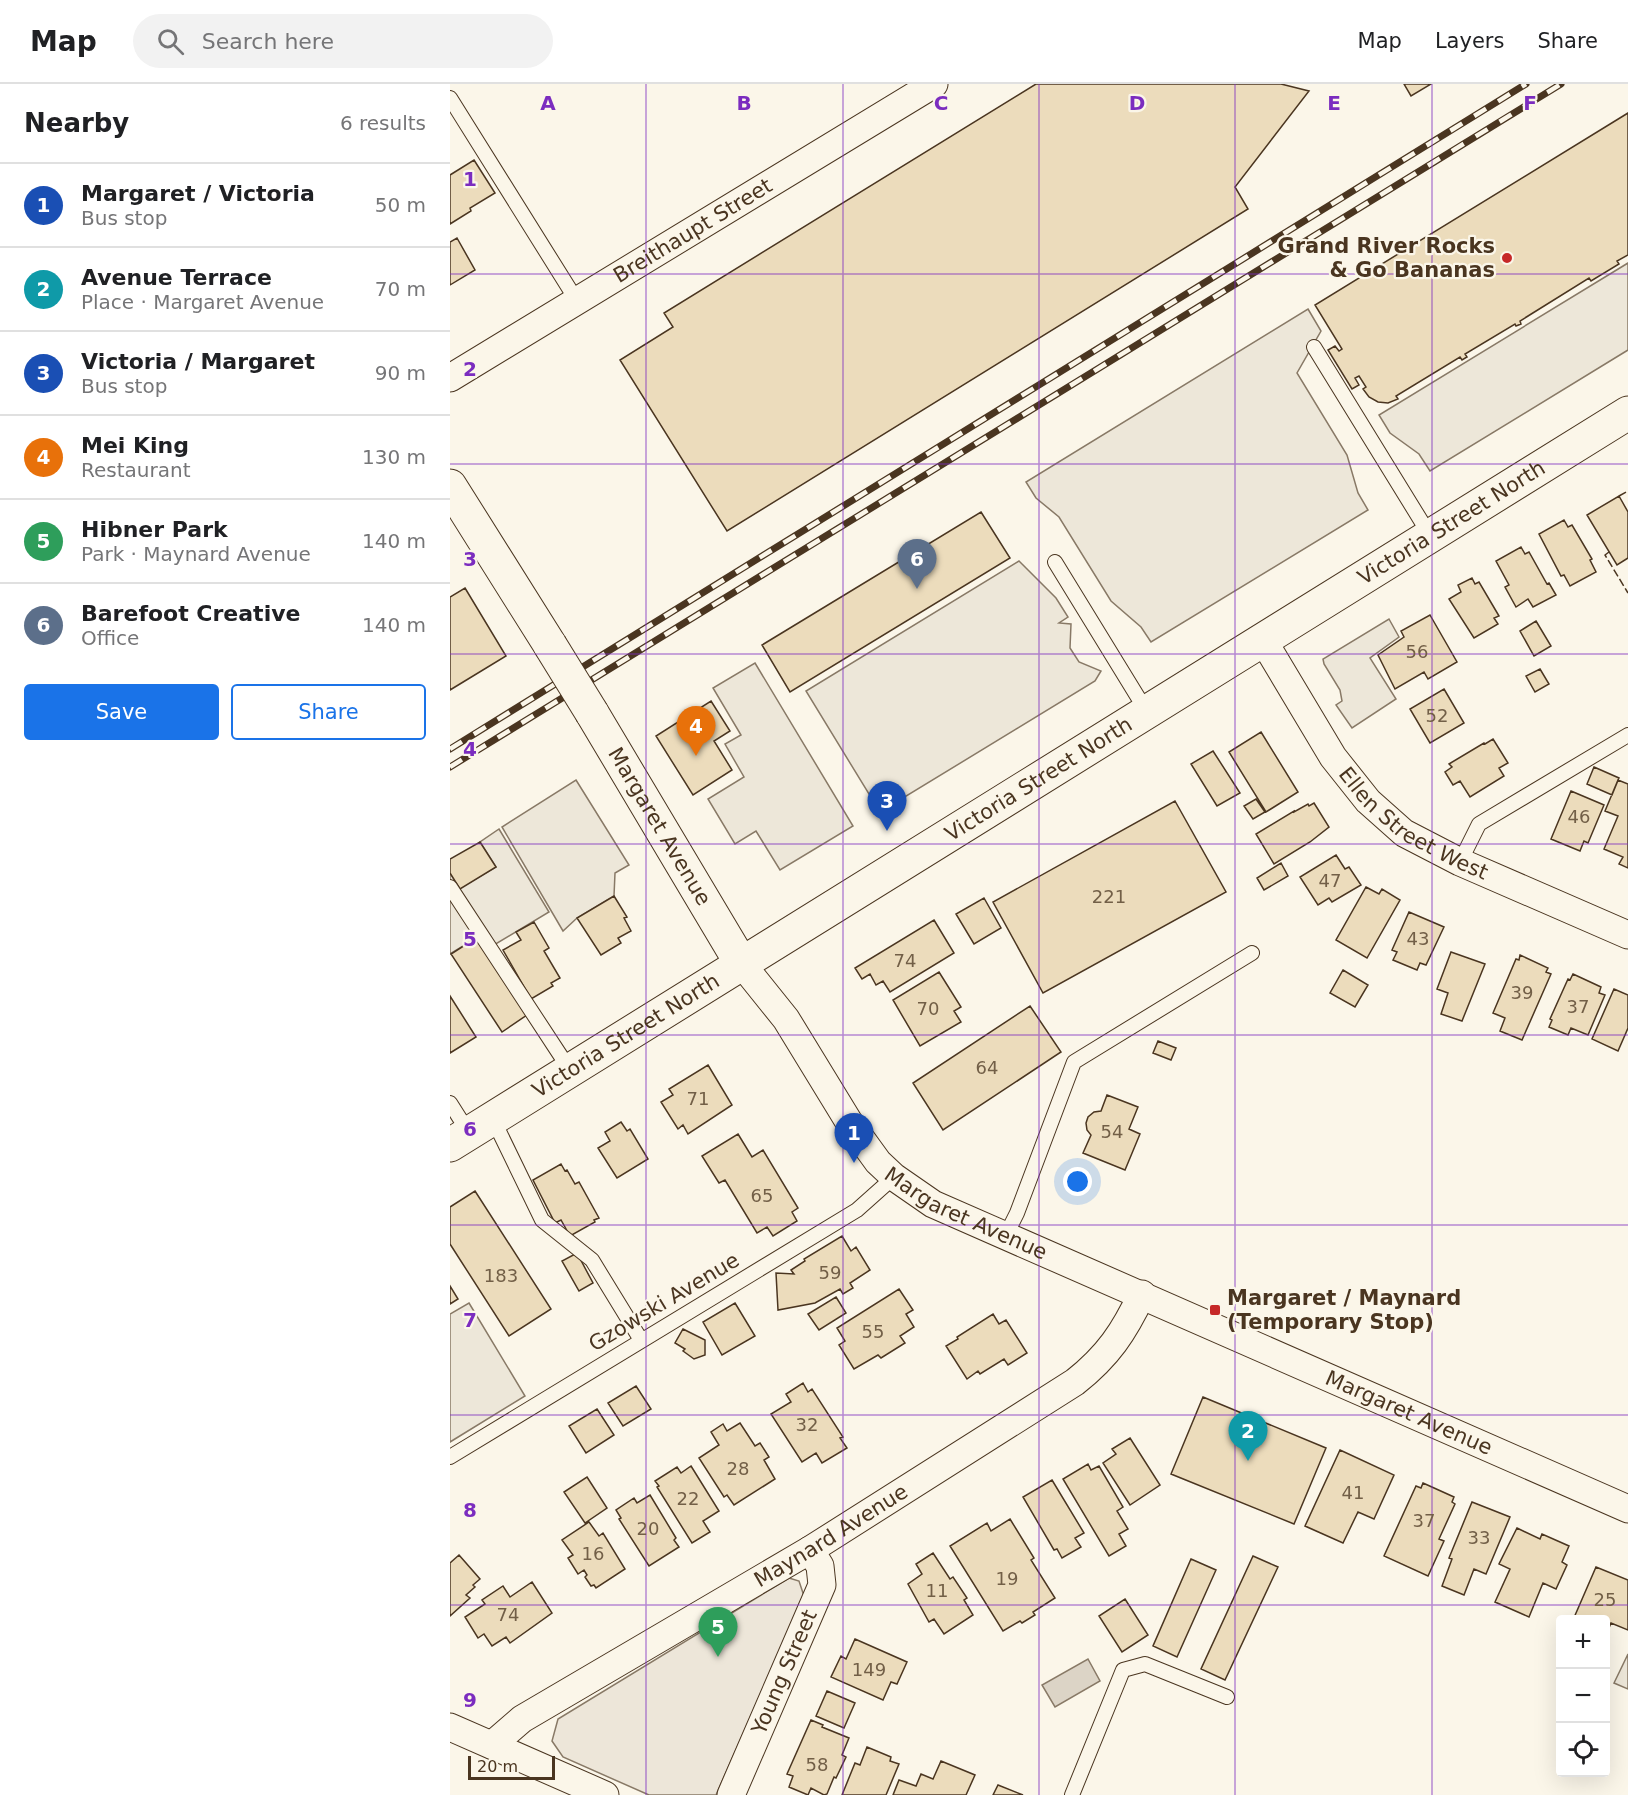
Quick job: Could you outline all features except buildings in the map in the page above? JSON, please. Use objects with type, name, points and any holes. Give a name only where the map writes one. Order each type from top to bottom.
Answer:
[{"type":"main road","name":"Victoria Street North","points":[[470,1132],[1628,413]]},
{"type":"main road","name":"Margaret Avenue","points":[[450,486],[592,713],[741,963]]},
{"type":"street","name":"Breithaupt Street","points":[[450,378],[934,84]]},
{"type":"street","name":"Ellen Street West","points":[[1263,640],[1333,757],[1368,801],[1404,833],[1460,862],[1628,935]]},
{"type":"street","name":"Margaret Avenue","points":[[741,963],[786,1018],[849,1122],[878,1162],[894,1177],[933,1204],[1628,1509]]},
{"type":"street","name":"Maynard Avenue","points":[[492,1745],[522,1719],[810,1550],[1076,1382],[1098,1364],[1116,1341],[1130,1320],[1142,1294]]},
{"type":"street","name":"Young Street","points":[[731,1795],[822,1585],[820,1566],[810,1550]]},
{"type":"street","points":[[450,1727],[606,1795]]},
{"type":"lane","points":[[450,98],[577,301]]},
{"type":"lane","points":[[1314,347],[1431,537]]},
{"type":"lane","points":[[1055,562],[1147,712]]},
{"type":"lane","points":[[1460,862],[1479,824],[1628,735]]},
{"type":"lane","points":[[450,887],[570,1070]]},
{"type":"lane","points":[[1006,1235],[1017,1213],[1074,1062],[1252,953]]},
{"type":"lane","points":[[450,1103],[470,1132],[542,1220],[592,1260],[641,1341]]},
{"type":"lane","name":"Gzowski Avenue","points":[[450,1456],[857,1210],[894,1177]]},
{"type":"lane","points":[[1072,1795],[1123,1670],[1145,1664],[1227,1697]]},
{"type":"shaded area","points":[[1628,263],[1628,350],[1430,471],[1419,454],[1390,433],[1379,415]]},
{"type":"shaded area","points":[[1308,309],[1321,331],[1297,373],[1347,455],[1358,493],[1368,510],[1151,642],[1141,627],[1111,601],[1059,517],[1036,498],[1026,482]]},
{"type":"shaded area","points":[[1019,561],[1056,598],[1068,617],[1059,623],[1071,624],[1070,648],[1079,662],[1101,671],[1095,681],[880,812],[806,691]]},
{"type":"shaded area","points":[[1389,619],[1399,637],[1370,658],[1396,699],[1352,728],[1336,705],[1342,701],[1340,690],[1323,659]]},
{"type":"shaded area","points":[[755,663],[853,826],[780,870],[756,831],[735,844],[708,799],[744,777],[725,744],[741,735],[713,688]]},
{"type":"shaded area","points":[[576,780],[629,865],[615,873],[614,896],[577,918],[563,931],[502,827]]},
{"type":"shaded area","points":[[499,829],[549,912],[494,945],[486,932],[450,954],[450,873],[460,888],[496,867],[480,842]]},
{"type":"shaded area","points":[[469,1303],[525,1396],[450,1442],[450,1314]]},
{"type":"shaded area","points":[[789,1578],[799,1581],[804,1596],[716,1795],[649,1795],[563,1757],[552,1741],[558,1719]]},
{"type":"shaded area","points":[[1628,1654],[1628,1689],[1614,1683]]},
{"type":"shaded area","points":[[1088,1659],[1100,1681],[1055,1707],[1042,1685]]},
{"type":"railway","points":[[450,749],[1526,84]]},
{"type":"railway","points":[[450,767],[1561,84]]},
{"type":"fence","points":[[1619,496],[1628,491]]},
{"type":"fence","points":[[1609,552],[1605,555],[1628,593]]},
{"type":"place","name":"Grand River Rocks & Go Bananas","points":[[1507,258]]},
{"type":"place","name":"Barefoot Creative","points":[[917,589]]},
{"type":"place","name":"Mei King","points":[[696,756]]},
{"type":"place","name":"Victoria / Margaret","points":[[887,831]]},
{"type":"place","name":"Margaret / Victoria","points":[[854,1163]]},
{"type":"place","name":"Margaret / Maynard (Temporary Stop)","points":[[1215,1310]]},
{"type":"place","name":"Avenue Terrace","points":[[1248,1461]]},
{"type":"place","name":"Hibner Park","points":[[718,1657]]}]
